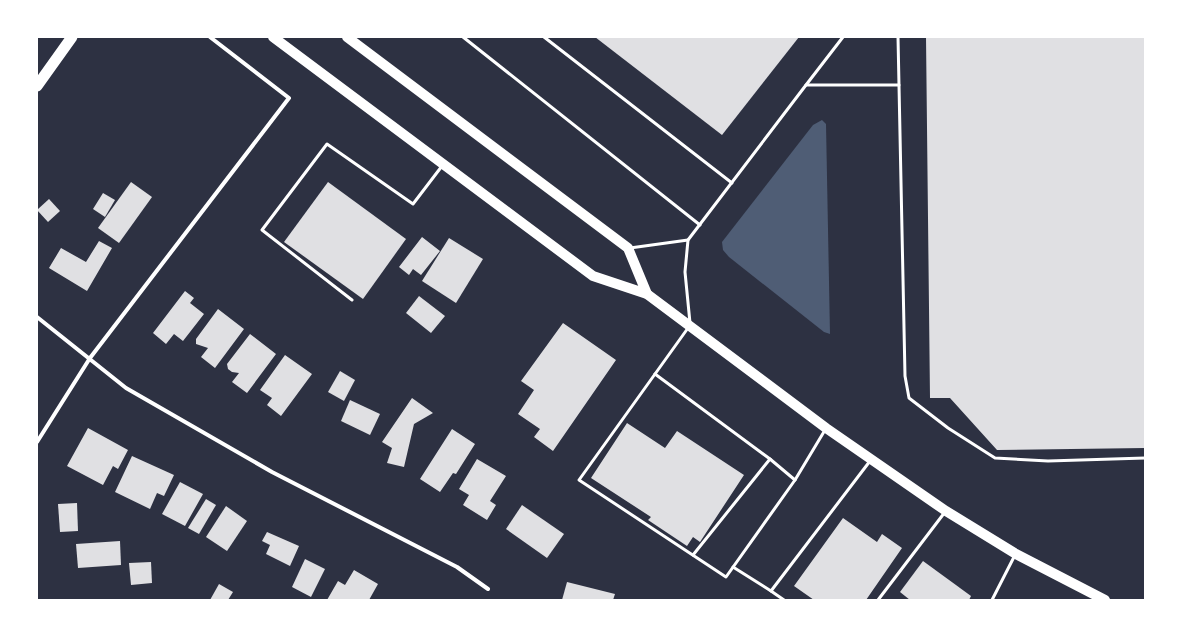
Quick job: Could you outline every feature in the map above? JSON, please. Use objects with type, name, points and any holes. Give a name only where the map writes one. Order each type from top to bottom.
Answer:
[{"type":"highway","points":[[37,86],[72,37]]},
{"type":"main road","points":[[273,37],[593,276],[647,294],[871,460],[1016,554],[1104,600]]},
{"type":"main road","points":[[347,37],[628,248],[647,294]]},
{"type":"street","points":[[37,442],[90,358],[290,98],[210,37]]},
{"type":"street","points":[[37,317],[126,388],[272,472],[457,567],[488,589]]},
{"type":"lane","points":[[463,37],[700,225]]},
{"type":"lane","points":[[544,37],[732,183]]},
{"type":"lane","points":[[826,428],[795,480],[726,577],[579,480],[690,326],[685,272],[688,240],[843,37]]},
{"type":"lane","points":[[898,37],[905,376],[909,398],[948,428],[995,458],[1048,461],[1145,458]]},
{"type":"lane","points":[[806,85],[899,85]]},
{"type":"lane","points":[[352,300],[262,230],[327,144],[413,204],[443,165]]},
{"type":"lane","points":[[628,248],[688,240]]},
{"type":"lane","points":[[656,374],[770,459],[795,480]]},
{"type":"lane","points":[[693,555],[770,459]]},
{"type":"lane","points":[[771,591],[871,460]]},
{"type":"lane","points":[[878,600],[946,510]]},
{"type":"lane","points":[[992,600],[1016,554]]},
{"type":"lane","points":[[733,567],[784,600]]},
{"type":"water","points":[[822,120],[826,124],[830,334],[824,332],[729,257],[723,250],[722,242],[813,125]]},
{"type":"building","points":[[595,37],[799,37],[722,135]]},
{"type":"building","points":[[926,37],[1144,37],[1145,448],[997,450],[950,398],[930,398]]},
{"type":"building","points":[[131,182],[152,197],[119,243],[98,228]]},
{"type":"building","points":[[328,182],[406,239],[363,299],[284,242]]},
{"type":"building","points":[[103,193],[115,200],[105,217],[93,209]]},
{"type":"building","points":[[49,199],[60,211],[48,222],[37,210]]},
{"type":"building","points":[[422,237],[440,251],[421,275],[413,269],[409,275],[399,267]]},
{"type":"building","points":[[449,238],[483,259],[456,303],[422,281]]},
{"type":"building","points":[[99,241],[112,248],[87,291],[49,268],[61,248],[86,262]]},
{"type":"building","points":[[185,291],[194,298],[190,303],[204,314],[183,341],[174,334],[166,344],[153,333]]},
{"type":"building","points":[[419,296],[445,316],[431,333],[406,313]]},
{"type":"building","points":[[218,309],[244,329],[215,368],[201,357],[208,348],[196,344],[196,339]]},
{"type":"building","points":[[563,323],[616,360],[553,451],[534,437],[540,429],[518,414],[534,390],[521,381]]},
{"type":"building","points":[[250,334],[276,354],[247,393],[232,382],[239,373],[232,372],[228,369],[227,364]]},
{"type":"building","points":[[285,355],[312,374],[281,416],[267,405],[272,398],[260,390]]},
{"type":"building","points":[[340,371],[355,380],[344,401],[328,392]]},
{"type":"building","points":[[412,398],[433,413],[414,424],[404,467],[387,463],[392,448],[382,442]]},
{"type":"building","points":[[350,400],[380,414],[370,435],[341,421]]},
{"type":"building","points":[[627,423],[665,448],[677,431],[744,475],[700,542],[693,537],[687,546],[648,520],[651,517],[591,478]]},
{"type":"building","points":[[88,428],[128,450],[118,469],[113,466],[103,485],[67,466]]},
{"type":"building","points":[[452,429],[475,444],[456,474],[453,473],[440,492],[420,479]]},
{"type":"building","points":[[132,456],[174,475],[164,496],[157,493],[150,509],[115,492]]},
{"type":"building","points":[[477,459],[506,476],[490,501],[496,505],[487,520],[463,505],[469,495],[459,489]]},
{"type":"building","points":[[180,482],[203,494],[185,526],[162,514]]},
{"type":"building","points":[[206,499],[216,505],[199,534],[188,528]]},
{"type":"building","points":[[77,503],[78,531],[60,532],[58,504]]},
{"type":"building","points":[[522,505],[564,534],[547,558],[506,529]]},
{"type":"building","points":[[226,506],[247,521],[227,551],[206,537]]},
{"type":"building","points":[[843,518],[877,542],[882,534],[902,548],[866,600],[814,600],[794,586]]},
{"type":"building","points":[[267,532],[299,546],[290,566],[266,554],[270,545],[262,541]]},
{"type":"building","points":[[120,541],[121,565],[78,568],[76,544]]},
{"type":"building","points":[[305,559],[325,569],[311,597],[292,587]]},
{"type":"building","points":[[923,561],[971,596],[969,600],[910,600],[900,592]]},
{"type":"building","points":[[151,562],[152,583],[131,585],[129,563]]},
{"type":"building","points":[[354,570],[378,584],[369,600],[327,600],[338,581],[345,585]]},
{"type":"building","points":[[567,582],[615,594],[613,600],[562,600]]},
{"type":"building","points":[[219,584],[233,592],[228,600],[210,600]]}]
